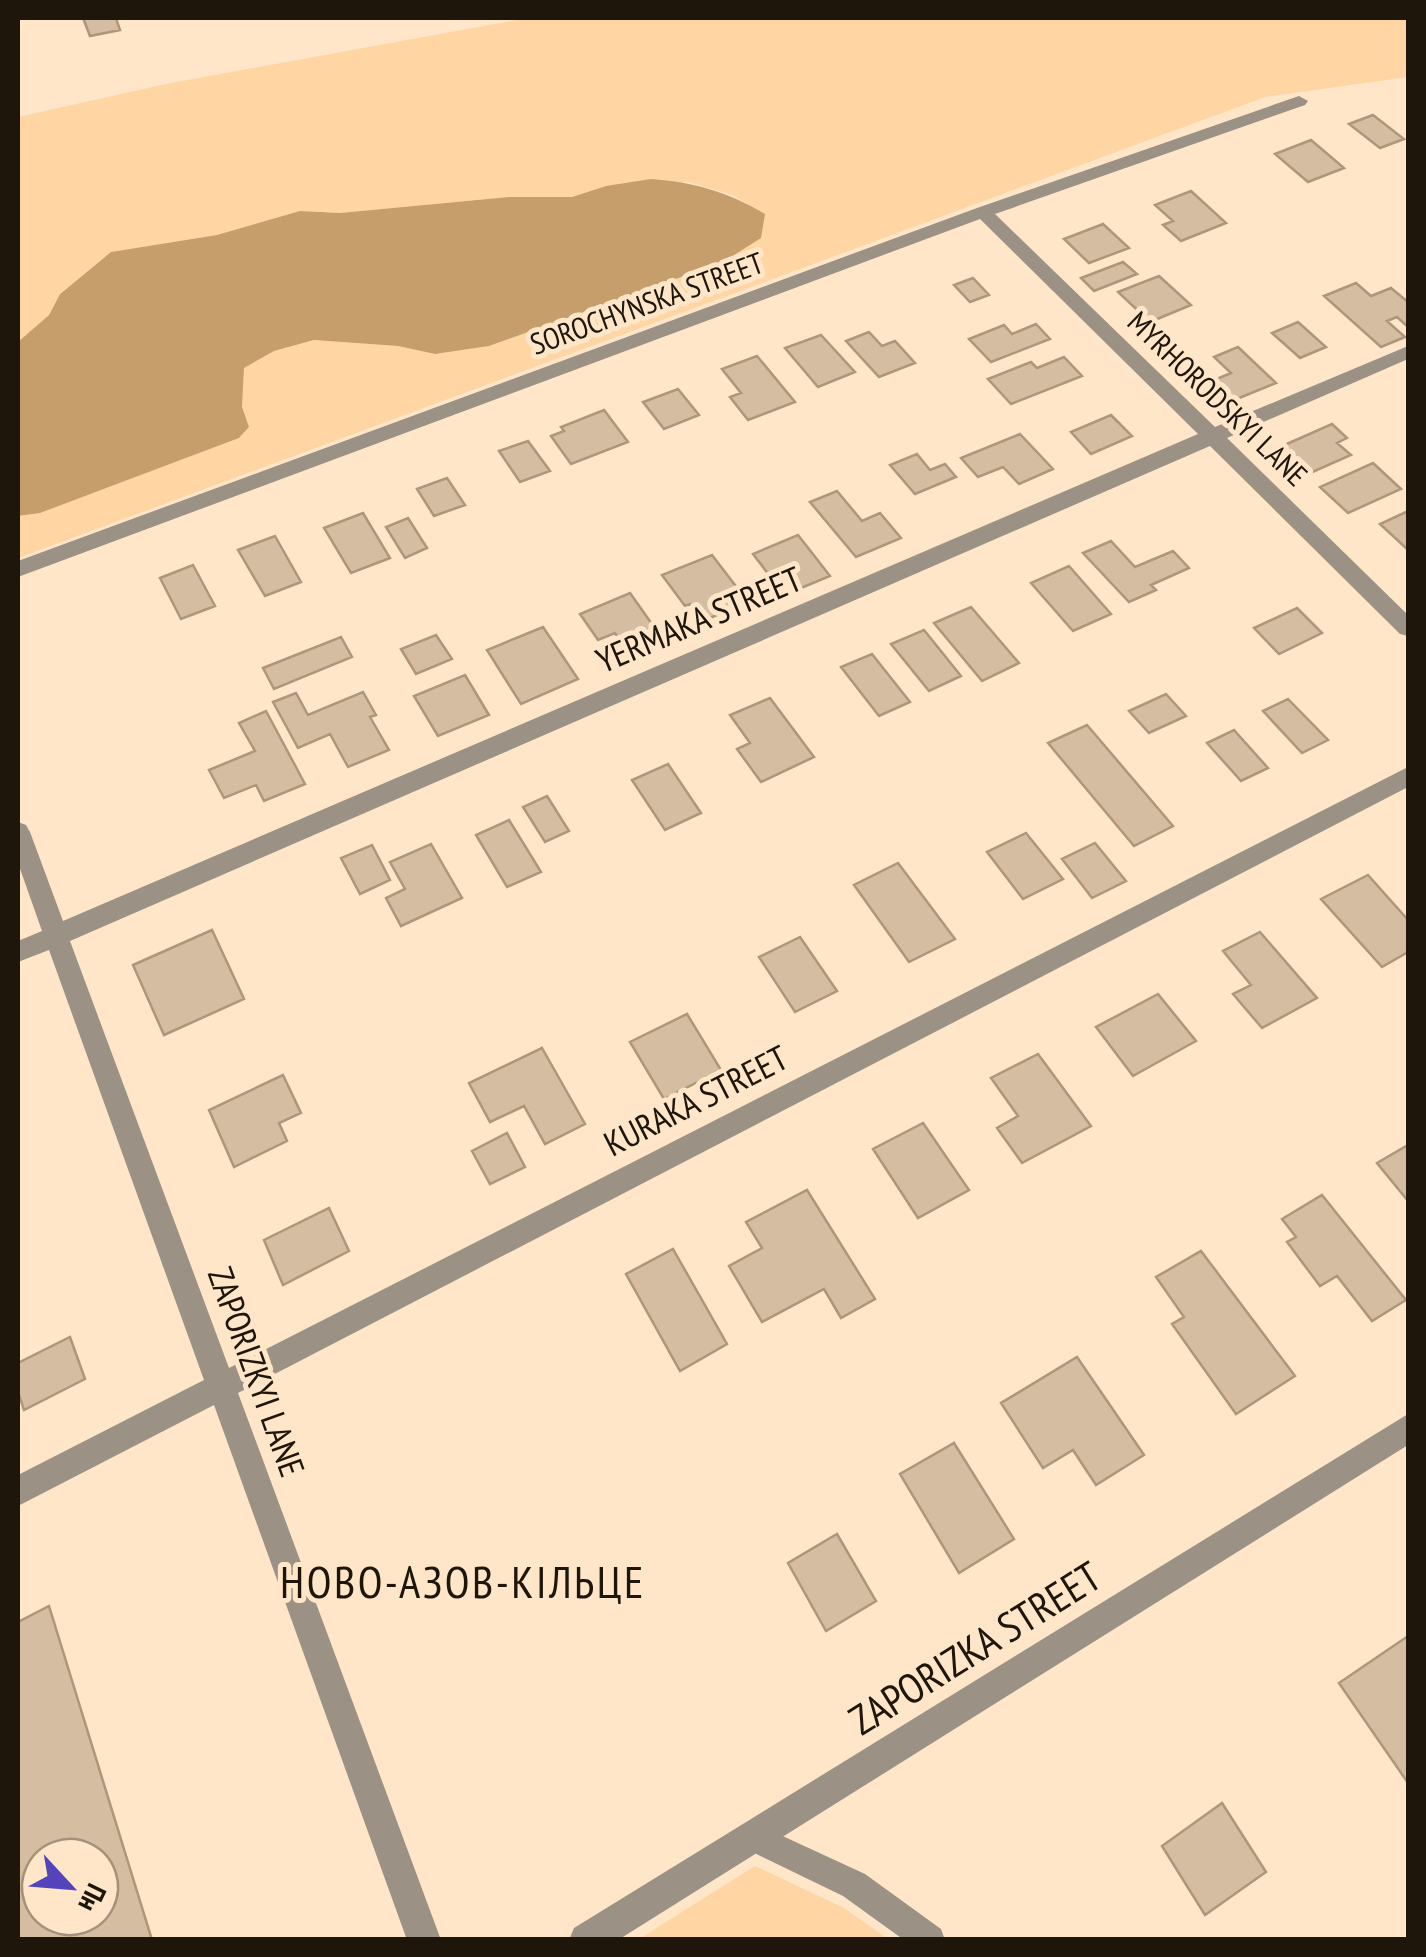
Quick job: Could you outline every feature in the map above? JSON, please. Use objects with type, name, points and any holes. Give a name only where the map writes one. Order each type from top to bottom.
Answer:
[{"type":"street","name":"SOROCHYNSKA STREET","points":[[18,569],[983,212],[1299,101]]},
{"type":"street","name":"MYRHORODSKYI LANE","points":[[983,212],[1408,628]]},
{"type":"street","name":"YERMAKA STREET","points":[[18,952],[1408,352]]},
{"type":"street","name":"KURAKA STREET","points":[[18,1491],[1408,776]]},
{"type":"street","name":"ZAPORIZKYI LANE","points":[[18,832],[424,1940]]},
{"type":"street","name":"ZAPORIZKA STREET","points":[[586,1940],[1408,1428]]},
{"type":"lane","points":[[752,1837],[854,1885],[930,1940]]},
{"type":"shaded area","points":[[528,18],[1408,18],[1408,77],[1265,97],[18,558],[18,516],[40,513],[239,438],[249,427],[242,407],[244,368],[274,351],[314,340],[398,346],[435,354],[489,346],[723,262],[765,215],[733,195],[688,182],[606,186],[572,197],[509,197],[340,213],[300,211],[217,235],[111,252],[60,293],[49,315],[18,342],[18,117],[166,84]]},
{"type":"shaded area","points":[[651,179],[710,189],[751,206],[765,214],[761,238],[723,262],[489,346],[435,354],[398,346],[314,340],[274,351],[244,368],[242,407],[249,427],[239,438],[40,513],[18,516],[18,342],[49,315],[60,294],[111,252],[217,235],[300,211],[340,213],[509,197],[572,197],[606,186]]},
{"type":"shaded area","points":[[755,1866],[844,1908],[888,1939],[639,1939]]},
{"type":"building","points":[[83,18],[116,18],[120,30],[90,36]]},
{"type":"building","points":[[1373,115],[1404,139],[1380,148],[1349,124]]},
{"type":"building","points":[[1311,140],[1344,168],[1308,182],[1275,154]]},
{"type":"building","points":[[1191,191],[1226,223],[1181,241],[1163,225],[1173,221],[1155,205]]},
{"type":"building","points":[[1103,224],[1129,248],[1089,263],[1064,239]]},
{"type":"building","points":[[1123,262],[1137,274],[1094,291],[1081,278]]},
{"type":"building","points":[[1159,276],[1191,305],[1150,322],[1118,292]]},
{"type":"building","points":[[973,278],[989,295],[970,302],[954,285]]},
{"type":"building","points":[[1356,283],[1371,296],[1391,288],[1408,302],[1408,327],[1397,317],[1387,321],[1405,337],[1381,347],[1324,296]]},
{"type":"building","points":[[1298,322],[1326,347],[1300,358],[1272,333]]},
{"type":"building","points":[[1036,324],[1050,339],[991,362],[969,339],[1004,325],[1012,334]]},
{"type":"building","points":[[869,332],[882,346],[895,341],[915,363],[879,377],[846,341]]},
{"type":"building","points":[[821,335],[855,372],[818,387],[785,348]]},
{"type":"building","points":[[1238,347],[1276,383],[1232,401],[1212,381],[1231,373],[1214,357]]},
{"type":"building","points":[[757,356],[795,402],[748,420],[730,397],[741,393],[722,369]]},
{"type":"building","points":[[1064,357],[1082,376],[1011,404],[988,379],[1031,362],[1037,368]]},
{"type":"building","points":[[678,389],[699,415],[664,429],[643,402]]},
{"type":"building","points":[[604,410],[628,442],[571,464],[551,436],[564,431],[561,427]]},
{"type":"building","points":[[1111,415],[1132,436],[1091,454],[1071,432]]},
{"type":"building","points":[[1332,424],[1347,438],[1337,443],[1351,455],[1308,474],[1280,447]]},
{"type":"building","points":[[1020,434],[1053,469],[1019,484],[1003,467],[978,477],[961,458]]},
{"type":"building","points":[[528,441],[550,471],[520,482],[499,451]]},
{"type":"building","points":[[917,454],[930,470],[945,464],[956,477],[915,494],[890,465]]},
{"type":"building","points":[[1373,463],[1401,489],[1348,513],[1320,487]]},
{"type":"building","points":[[447,478],[465,505],[434,516],[417,489]]},
{"type":"building","points":[[837,491],[862,521],[880,513],[901,538],[856,557],[810,502]]},
{"type":"building","points":[[1408,511],[1408,549],[1407,549],[1380,524]]},
{"type":"building","points":[[363,513],[390,558],[351,573],[324,528]]},
{"type":"building","points":[[408,518],[427,548],[405,558],[386,527]]},
{"type":"building","points":[[798,535],[830,576],[794,591],[778,571],[769,575],[753,554]]},
{"type":"building","points":[[275,536],[301,582],[265,596],[238,550]]},
{"type":"building","points":[[1111,541],[1135,567],[1173,551],[1189,568],[1151,585],[1156,590],[1129,602],[1083,553]]},
{"type":"building","points":[[712,555],[748,602],[703,621],[690,604],[685,606],[662,575]]},
{"type":"building","points":[[193,565],[215,606],[181,619],[160,578]]},
{"type":"building","points":[[1069,566],[1111,614],[1073,631],[1031,583]]},
{"type":"building","points":[[630,593],[664,641],[630,655],[615,633],[598,640],[580,614]]},
{"type":"building","points":[[971,607],[1019,663],[982,681],[934,623]]},
{"type":"building","points":[[1297,608],[1322,633],[1279,654],[1254,628]]},
{"type":"building","points":[[543,627],[578,679],[521,704],[487,650]]},
{"type":"building","points":[[924,630],[961,676],[929,691],[891,644]]},
{"type":"building","points":[[436,635],[452,659],[416,674],[401,649]]},
{"type":"building","points":[[341,637],[352,657],[274,689],[263,668]]},
{"type":"building","points":[[872,654],[910,702],[879,716],[841,667]]},
{"type":"building","points":[[465,675],[489,715],[438,736],[414,696]]},
{"type":"building","points":[[363,692],[376,715],[370,717],[389,750],[348,767],[330,734],[298,748],[273,702],[296,693],[308,715]]},
{"type":"building","points":[[1166,694],[1186,716],[1149,733],[1129,711]]},
{"type":"building","points":[[770,698],[814,757],[761,782],[737,749],[750,743],[730,715]]},
{"type":"building","points":[[1288,699],[1328,740],[1302,753],[1263,711]]},
{"type":"building","points":[[266,711],[305,784],[264,801],[256,785],[224,798],[209,770],[255,751],[239,723]]},
{"type":"building","points":[[1087,725],[1173,826],[1134,846],[1048,743]]},
{"type":"building","points":[[1234,730],[1268,768],[1241,781],[1207,743]]},
{"type":"building","points":[[668,764],[701,813],[665,830],[632,780]]},
{"type":"building","points":[[547,796],[569,831],[545,842],[523,807]]},
{"type":"building","points":[[509,820],[541,872],[507,887],[476,835]]},
{"type":"building","points":[[1026,833],[1063,879],[1023,899],[987,852]]},
{"type":"building","points":[[1095,843],[1126,881],[1092,898],[1062,859]]},
{"type":"building","points":[[431,844],[462,898],[401,926],[386,898],[405,889],[390,862]]},
{"type":"building","points":[[372,845],[390,880],[360,894],[341,858]]},
{"type":"building","points":[[898,863],[955,939],[909,962],[854,885]]},
{"type":"building","points":[[1368,875],[1408,920],[1408,952],[1382,967],[1321,899]]},
{"type":"building","points":[[212,930],[244,999],[164,1035],[133,965]]},
{"type":"building","points":[[1260,932],[1317,998],[1262,1028],[1233,994],[1251,985],[1223,951]]},
{"type":"building","points":[[800,937],[837,991],[795,1012],[759,957]]},
{"type":"building","points":[[1158,994],[1196,1041],[1133,1076],[1096,1027]]},
{"type":"building","points":[[687,1014],[721,1070],[664,1099],[630,1042]]},
{"type":"building","points":[[542,1048],[585,1124],[545,1144],[524,1106],[490,1122],[469,1083]]},
{"type":"building","points":[[1038,1054],[1091,1126],[1022,1163],[997,1128],[1018,1116],[991,1078]]},
{"type":"building","points":[[283,1075],[301,1113],[279,1123],[287,1141],[234,1167],[209,1110]]},
{"type":"building","points":[[923,1123],[969,1190],[918,1218],[873,1149]]},
{"type":"building","points":[[507,1133],[525,1167],[490,1184],[472,1151]]},
{"type":"building","points":[[1408,1145],[1408,1201],[1377,1163]]},
{"type":"building","points":[[807,1190],[875,1299],[841,1318],[824,1289],[762,1322],[729,1266],[762,1248],[746,1222]]},
{"type":"building","points":[[1322,1195],[1406,1300],[1372,1321],[1337,1276],[1320,1286],[1287,1242],[1296,1237],[1282,1219]]},
{"type":"building","points":[[329,1208],[349,1251],[283,1285],[264,1240]]},
{"type":"building","points":[[673,1249],[727,1344],[680,1371],[626,1274]]},
{"type":"building","points":[[1201,1251],[1295,1376],[1236,1414],[1172,1324],[1184,1317],[1156,1277]]},
{"type":"building","points":[[70,1337],[85,1379],[24,1410],[18,1392],[18,1363]]},
{"type":"building","points":[[1077,1357],[1144,1455],[1096,1485],[1073,1450],[1043,1468],[1001,1403]]},
{"type":"building","points":[[954,1443],[1014,1539],[959,1573],[900,1474]]},
{"type":"building","points":[[837,1534],[876,1601],[826,1631],[788,1563]]},
{"type":"building","points":[[49,1606],[152,1940],[18,1940],[18,1622]]},
{"type":"building","points":[[1408,1636],[1408,1783],[1339,1683]]},
{"type":"building","points":[[1222,1803],[1266,1872],[1205,1915],[1162,1846]]},
{"type":"district","name":"НОВО-АЗОВ-КІЛЬЦЕ","points":[[463,1582]]}]
